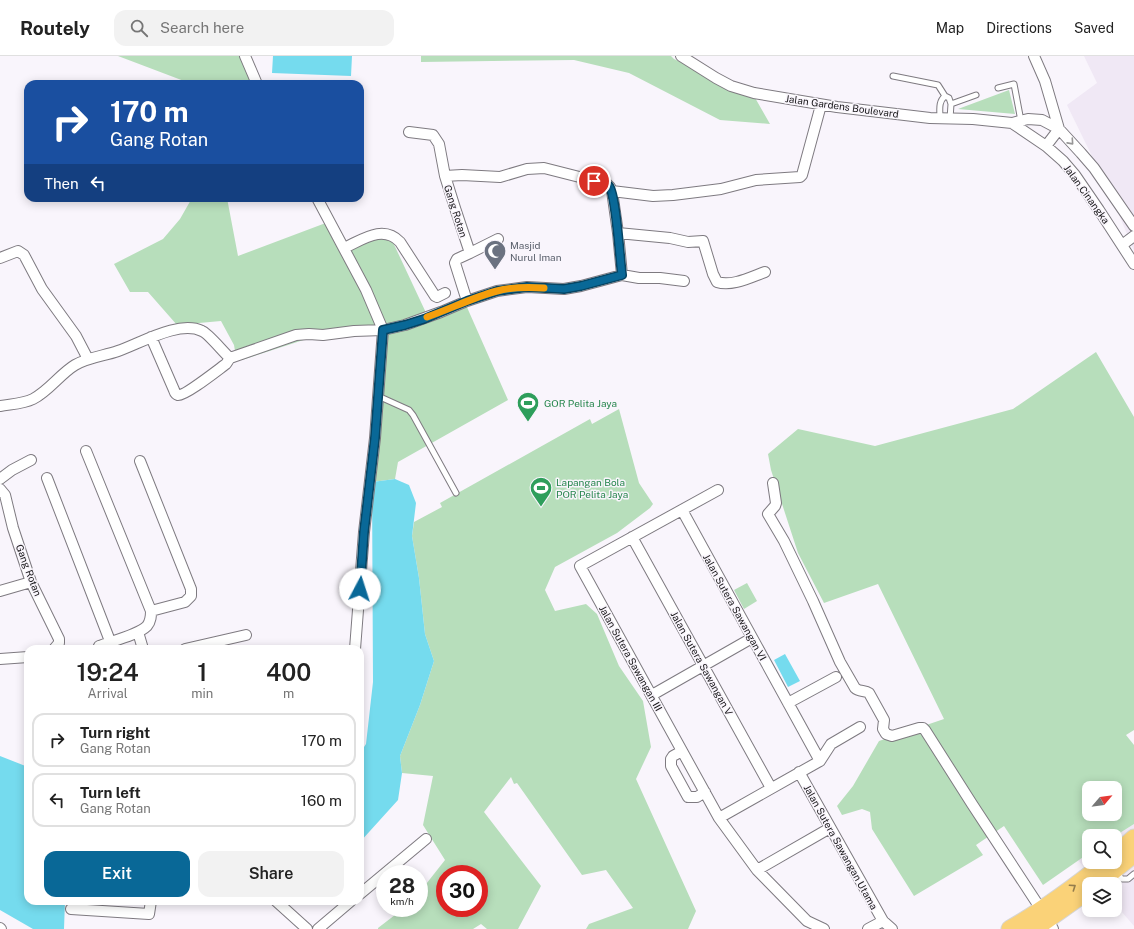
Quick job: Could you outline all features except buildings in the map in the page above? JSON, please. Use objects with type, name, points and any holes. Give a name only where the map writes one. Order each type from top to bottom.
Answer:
[{"type":"highway","points":[[1122,851],[1134,838]]},
{"type":"highway","points":[[1122,858],[1134,854]]},
{"type":"highway","points":[[1044,922],[1081,882],[1101,869]]},
{"type":"highway","points":[[1010,929],[1044,922],[1082,895]]},
{"type":"street","points":[[245,56],[255,80]]},
{"type":"street","name":"Jalan Gardens Boulevard","points":[[681,56],[731,86],[754,93],[837,108],[945,119],[1020,121]]},
{"type":"street","points":[[1034,56],[1045,81],[1060,129],[1046,146]]},
{"type":"street","name":"Gang Rotan","points":[[470,253],[454,208],[445,176],[462,175],[500,177],[527,169],[544,168],[607,184],[612,190],[653,196],[721,189],[756,180],[800,177],[802,175],[821,105]]},
{"type":"street","name":"Jalan Cinangka","points":[[1134,226],[1094,168],[1060,129],[1042,120],[1020,121],[1025,132],[1063,160],[1075,175],[1134,264]]},
{"type":"street","points":[[1020,121],[1025,132]]},
{"type":"street","points":[[409,132],[433,135],[436,138],[439,144],[445,176]]},
{"type":"street","points":[[612,190],[622,275]]},
{"type":"street","points":[[320,202],[366,290],[383,330],[375,438],[364,532],[355,645]]},
{"type":"street","points":[[618,233],[670,238],[688,242],[703,241],[717,282],[723,284],[765,272]]},
{"type":"street","points":[[344,248],[374,234],[390,234],[400,242],[435,296],[437,297],[445,293]]},
{"type":"street","points":[[1122,245],[1134,236]]},
{"type":"street","points":[[467,301],[455,263],[457,259],[498,239]]},
{"type":"street","points":[[0,258],[18,251],[24,255],[42,289],[76,336],[88,358]]},
{"type":"street","points":[[151,337],[175,393],[178,395],[183,394],[226,364],[230,358],[296,335],[323,335],[354,330],[383,330],[424,319],[467,301],[497,291],[527,287],[564,289],[622,275],[639,278],[660,278],[684,281]]},
{"type":"street","points":[[0,406],[23,403],[33,399],[64,373],[88,358],[118,351],[175,329],[186,327],[203,331],[230,358]]},
{"type":"street","points":[[86,451],[151,611],[151,618],[147,625],[138,632],[101,645]]},
{"type":"street","points":[[0,479],[12,470],[31,460]]},
{"type":"street","points":[[140,461],[191,588],[191,596],[186,602],[151,611]]},
{"type":"street","points":[[47,478],[110,641]]},
{"type":"street","points":[[773,483],[776,503],[768,514],[784,541],[810,594],[840,662],[856,688],[869,693],[884,720],[883,729],[886,734],[892,736],[919,728],[925,730],[1044,922]]},
{"type":"street","name":"Gang Rotan","points":[[0,489],[4,495],[31,582],[58,639],[59,643],[57,645]]},
{"type":"street","points":[[632,537],[718,490]]},
{"type":"street","name":"Jalan Sutera Sawangan VI","points":[[682,510],[820,761]]},
{"type":"street","name":"Jalan Sutera Sawangan III","points":[[632,537],[580,566],[719,818],[758,870],[807,921],[824,929]]},
{"type":"street","name":"Jalan Sutera Sawangan V","points":[[632,537],[771,788]]},
{"type":"street","points":[[0,591],[31,582]]},
{"type":"street","points":[[138,632],[142,645]]},
{"type":"street","points":[[202,645],[246,635]]},
{"type":"street","points":[[652,695],[752,638]]},
{"type":"street","points":[[0,659],[24,657]]},
{"type":"street","points":[[788,703],[836,677]]},
{"type":"street","points":[[719,818],[820,761],[831,744],[860,727]]},
{"type":"street","points":[[682,751],[671,760],[671,766],[688,797],[696,798],[705,792]]},
{"type":"street","name":"Jalan Sutera Sawangan Utama","points":[[799,772],[883,925],[892,929]]},
{"type":"street","points":[[758,870],[830,828]]},
{"type":"street","points":[[364,891],[426,839]]},
{"type":"street","points":[[71,909],[149,914],[150,905]]},
{"type":"street","points":[[281,905],[308,929]]},
{"type":"street","points":[[318,929],[346,905]]},
{"type":"street","points":[[868,929],[883,925]]},
{"type":"lane","points":[[893,76],[938,85],[945,96],[949,98],[951,104],[945,119]]},
{"type":"lane","points":[[998,88],[1014,84],[1020,121]]},
{"type":"lane","points":[[951,104],[976,95]]},
{"type":"lane","points":[[945,96],[942,98],[940,105],[945,119]]},
{"type":"lane","points":[[378,396],[409,410],[445,470],[456,493]]},
{"type":"lane","points":[[1116,869],[1122,879],[1128,879],[1134,874]]},
{"type":"shaded area","points":[[1084,56],[1134,56],[1134,251],[1110,193],[1067,105],[1097,83]]},
{"type":"shaded area","points":[[1134,824],[1134,926],[1122,912],[1122,877],[1092,877],[1086,869],[1122,869],[1122,832]]},
{"type":"shaded area","points":[[1082,857],[1082,865],[1078,860]]},
{"type":"green space","points":[[118,56],[243,56],[252,80],[181,80]]},
{"type":"green space","points":[[421,56],[671,56],[674,59],[754,96],[770,124],[720,120],[629,73],[574,60],[421,62]]},
{"type":"green space","points":[[1009,90],[1015,114],[958,109]]},
{"type":"green space","points":[[190,202],[228,202],[238,256],[331,221],[347,251],[376,237],[390,236],[428,317],[466,305],[508,400],[398,462],[395,479],[372,482],[381,330],[322,334],[242,360],[237,351],[235,351],[234,345],[221,321],[177,325],[148,292],[130,292],[114,264],[163,239],[180,219]]},
{"type":"green space","points":[[1096,352],[1134,417],[1134,730],[1126,735],[1134,745],[1134,824],[1122,832],[1122,829],[1082,829],[1082,858],[1043,885],[1004,826],[976,845],[983,855],[914,896],[872,829],[870,812],[862,809],[842,815],[837,806],[853,786],[879,741],[944,719],[878,584],[824,603],[798,553],[771,470],[768,454],[798,429],[875,446],[1013,409]]},
{"type":"green space","points":[[619,409],[639,483],[653,504],[650,508],[617,533],[555,567],[545,590],[555,611],[586,604],[597,614],[619,666],[643,701],[651,747],[636,779],[696,911],[688,929],[586,929],[589,924],[633,908],[606,870],[582,875],[517,783],[514,784],[511,777],[484,812],[541,886],[518,929],[487,929],[481,924],[473,929],[378,929],[392,917],[428,917],[428,882],[436,871],[436,917],[488,917],[488,865],[441,865],[445,860],[423,825],[433,776],[402,773],[400,756],[420,705],[434,661],[425,634],[419,578],[412,536],[414,522],[442,507],[440,503],[590,419],[592,424]]},
{"type":"green space","points":[[747,583],[757,601],[744,609],[734,590]]},
{"type":"water","points":[[273,56],[352,56],[351,76],[272,73]]},
{"type":"water","points":[[395,479],[409,485],[416,503],[412,536],[419,578],[425,634],[434,661],[420,705],[400,756],[402,773],[398,800],[364,838],[364,747],[366,744],[373,682],[372,482]]},
{"type":"water","points":[[785,654],[800,681],[788,687],[774,660]]},
{"type":"water","points":[[0,756],[24,765],[24,905],[65,905],[64,929],[33,929],[0,910]]},
{"type":"slow traffic","points":[[427,317],[497,291],[527,287],[544,288]]},
{"type":"place","name":"Masjid Nurul Iman","points":[[495,270]]},
{"type":"place","name":"GOR Pelita Jaya","points":[[528,422]]},
{"type":"place","name":"Lapangan Bola POR Pelita Jaya","points":[[541,508]]},
{"type":"route","points":[[360,589],[364,532],[375,438],[383,330],[424,319],[467,301],[497,291],[527,287],[564,289],[622,275],[612,190],[607,184],[594,181]]}]
